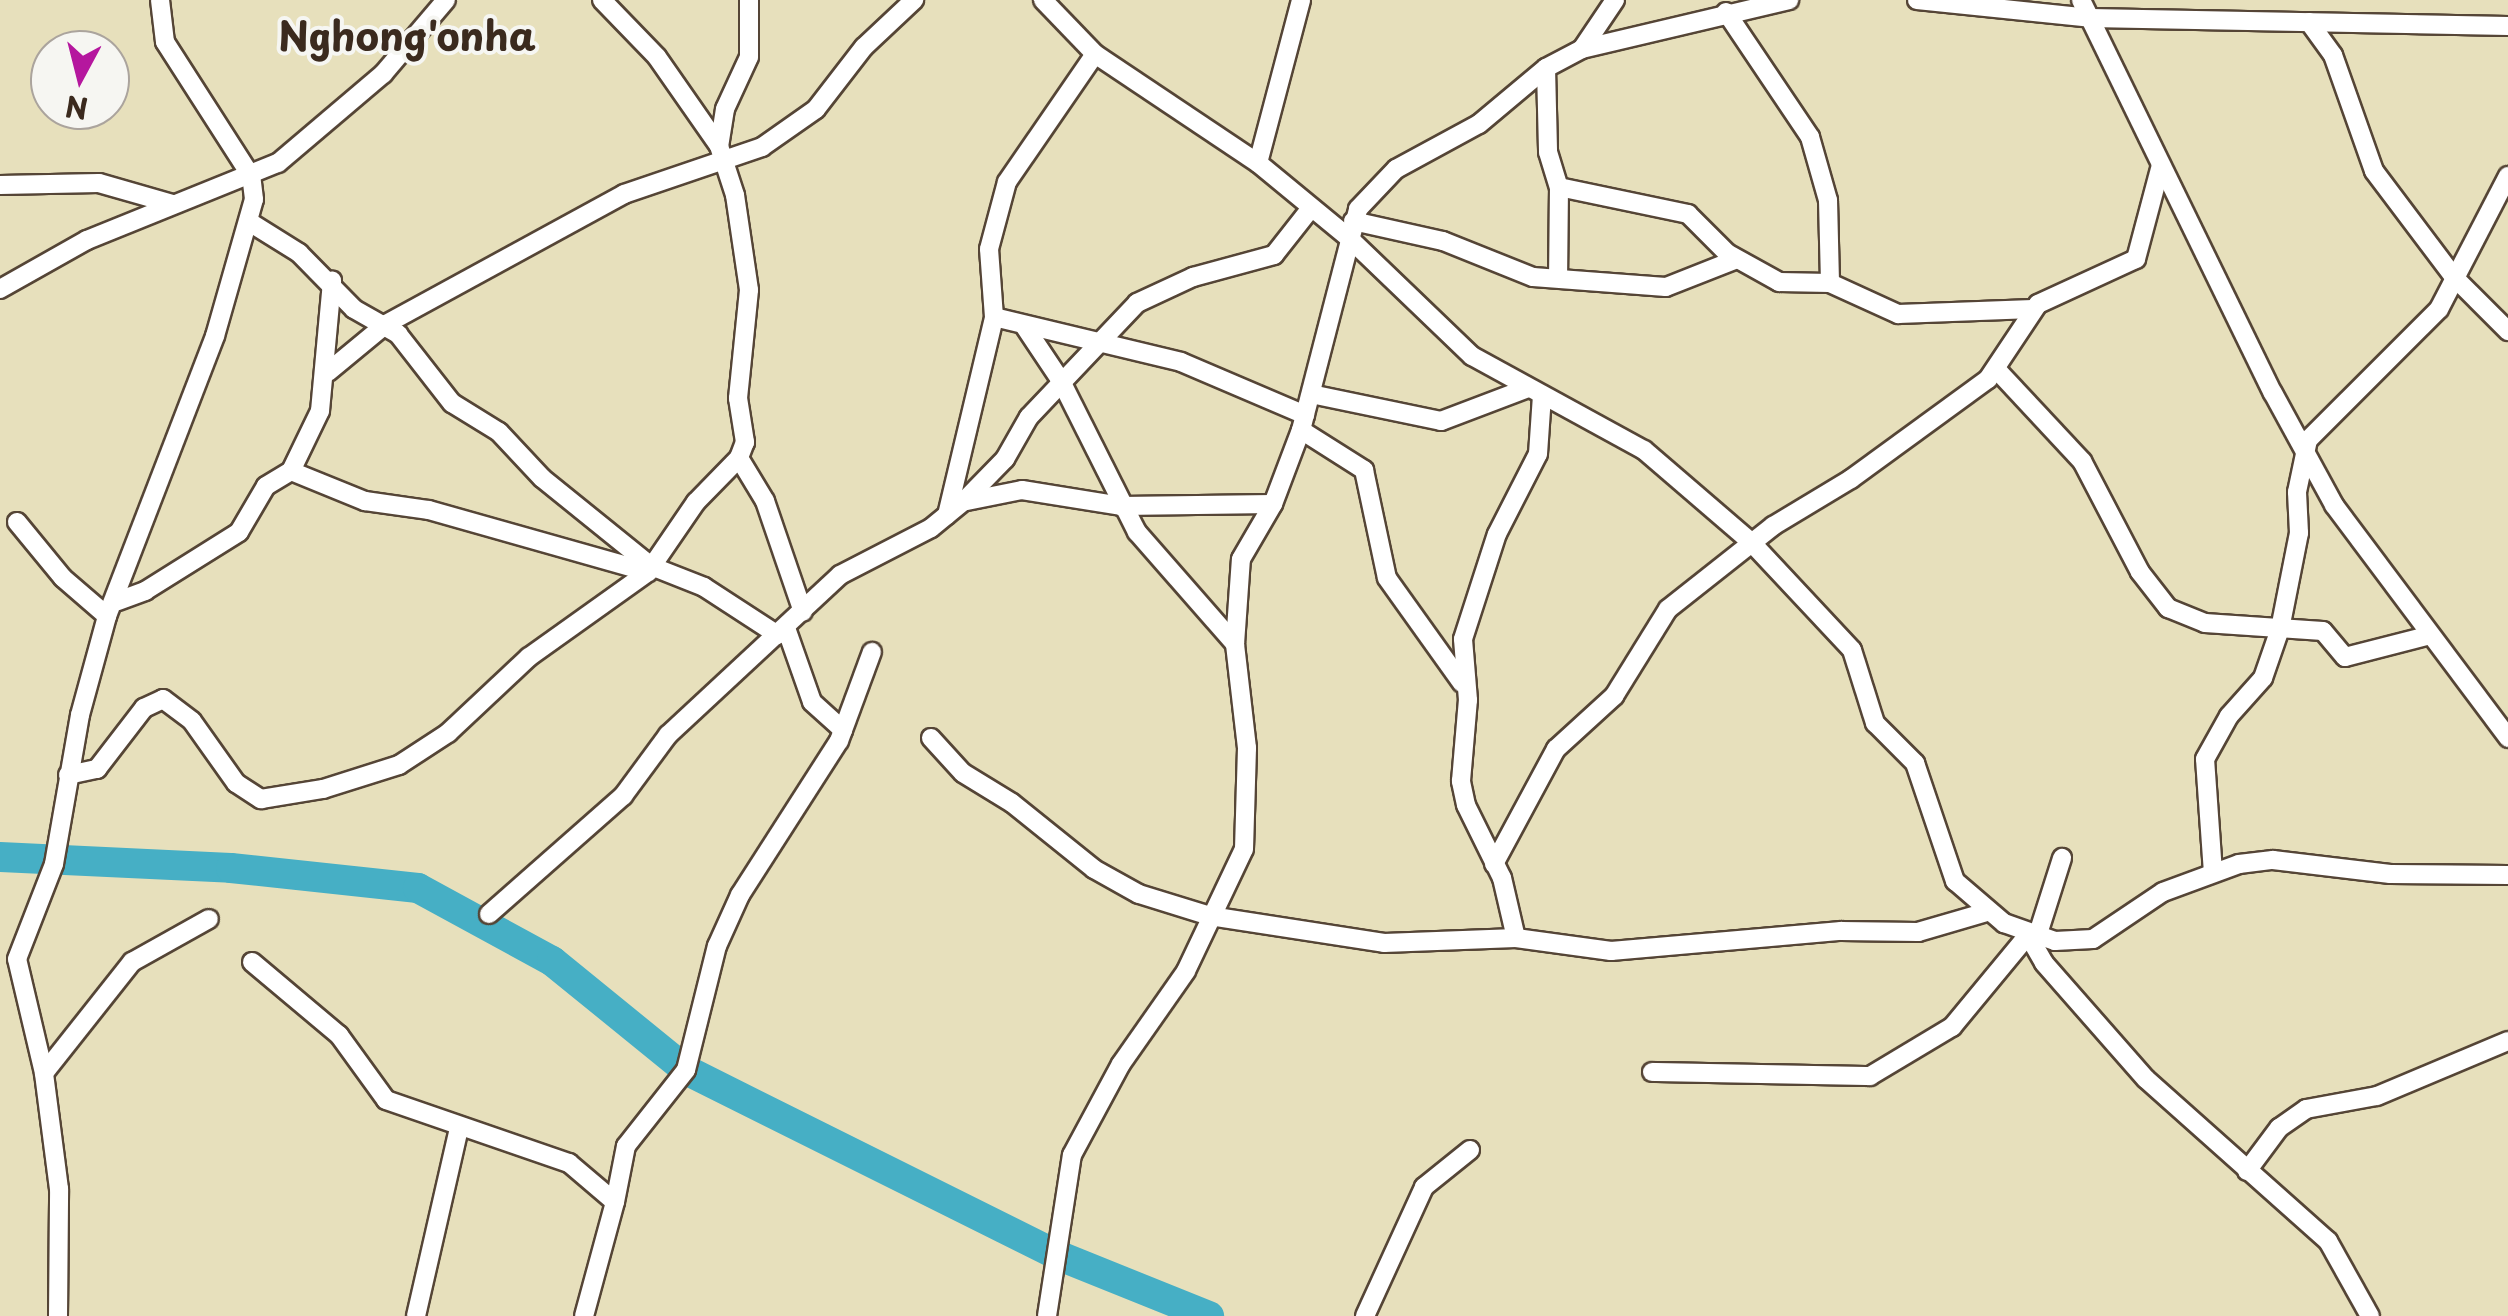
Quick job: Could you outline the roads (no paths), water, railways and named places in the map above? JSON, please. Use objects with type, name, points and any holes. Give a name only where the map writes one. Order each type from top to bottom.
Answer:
[{"type":"street","points":[[58,1316],[61,1214],[44,1073],[20,988],[17,959],[54,864],[68,775],[113,608],[251,223],[251,176],[166,42],[160,0]]},
{"type":"street","points":[[0,289],[87,240],[278,163],[370,86],[446,0]]},
{"type":"street","points":[[602,0],[657,57],[722,155]]},
{"type":"street","points":[[68,775],[98,769],[144,708],[163,698],[192,721],[236,783],[261,798],[323,790],[399,765],[448,733],[529,657],[649,569],[696,502],[739,458],[745,442],[738,398],[749,290],[722,155],[725,109],[749,57],[748,0]]},
{"type":"street","points":[[328,372],[386,324],[624,194],[722,155],[816,109],[864,47],[914,0]]},
{"type":"street","points":[[1043,0],[1095,54],[1258,163],[1312,208],[1351,229],[1472,356],[1644,450],[1752,543],[1852,650],[1874,722],[1915,763],[1955,881],[1987,912],[2032,936],[2093,940],[2163,892],[2213,873],[2290,859],[2371,873],[2508,874]]},
{"type":"street","points":[[1258,163],[1301,0]]},
{"type":"street","points":[[1582,49],[1615,0]]},
{"type":"street","points":[[1047,1316],[1072,1155],[1121,1064],[1186,970],[1244,849],[1247,748],[1234,644],[1241,560],[1274,504],[1303,423],[1351,229],[1396,169],[1479,124],[1546,68],[1582,49],[1788,0]]},
{"type":"street","points":[[1917,0],[2090,18],[2508,26]]},
{"type":"street","points":[[2082,0],[2306,455],[2362,549],[2508,738]]},
{"type":"street","points":[[2234,20],[2236,0]]},
{"type":"street","points":[[1726,12],[1810,137],[1828,200],[1830,283]]},
{"type":"street","points":[[2309,22],[2333,55],[2374,171],[2454,276],[2508,331]]},
{"type":"street","points":[[947,515],[994,317],[989,249],[1007,182],[1095,54]]},
{"type":"street","points":[[1546,68],[1548,152],[1560,187],[1558,276]]},
{"type":"street","points":[[1560,187],[1688,214],[1737,259],[1788,284],[1830,283],[1914,316],[2032,309],[2136,259],[2161,164]]},
{"type":"street","points":[[2213,873],[2208,750],[2258,686],[2280,629],[2312,433],[2418,335],[2508,176]]},
{"type":"street","points":[[0,185],[99,183],[172,204]]},
{"type":"street","points":[[490,914],[623,796],[668,735],[851,567],[947,515],[964,501],[1005,459],[1061,381],[1094,345],[1160,289],[1274,254],[1312,208]]},
{"type":"street","points":[[251,223],[332,281],[354,309],[386,324],[452,403],[499,432],[542,478],[649,569]]},
{"type":"street","points":[[1351,229],[1443,241],[1517,274],[1666,287],[1737,259]]},
{"type":"street","points":[[113,608],[239,532],[266,486],[291,470],[314,432],[328,372],[332,281]]},
{"type":"street","points":[[1494,864],[1556,749],[1614,696],[1652,627],[1752,543],[1851,479],[1997,370],[2032,309]]},
{"type":"street","points":[[994,317],[1094,345],[1181,362],[1303,423],[1364,470],[1387,578],[1462,683],[1468,700],[1461,780],[1494,864],[1516,938]]},
{"type":"street","points":[[1025,326],[1061,381],[1121,506],[1234,644]]},
{"type":"street","points":[[1997,370],[2082,461],[2140,572],[2168,608],[2205,623],[2323,631],[2340,655],[2351,658],[2428,636]]},
{"type":"street","points":[[1311,394],[1441,422],[1535,392]]},
{"type":"street","points":[[1462,683],[1464,628],[1497,534],[1538,454],[1535,392]]},
{"type":"street","points":[[739,458],[765,501],[803,612]]},
{"type":"street","points":[[291,470],[365,500],[430,510],[704,587],[782,631],[812,702],[843,730]]},
{"type":"street","points":[[964,501],[1022,490],[1121,506],[1274,504]]},
{"type":"street","points":[[17,522],[63,578],[113,608]]},
{"type":"street","points":[[584,1316],[626,1146],[686,1070],[717,946],[740,895],[843,730],[872,652]]},
{"type":"street","points":[[931,738],[963,773],[1012,802],[1094,869],[1139,894],[1210,916],[1404,945],[1516,938],[1628,951],[1841,931],[1918,932],[1987,912]]},
{"type":"street","points":[[1652,1072],[1870,1076],[1952,1027],[2032,936],[2062,858]]},
{"type":"street","points":[[44,1073],[132,962],[209,919]]},
{"type":"street","points":[[2032,936],[2044,963],[2146,1078],[2328,1241],[2370,1316]]},
{"type":"street","points":[[252,962],[339,1035],[386,1100],[569,1163],[615,1202]]},
{"type":"street","points":[[0,988],[20,988]]},
{"type":"street","points":[[2247,1172],[2279,1128],[2306,1108],[2377,1096],[2508,1041]]},
{"type":"street","points":[[416,1316],[460,1128]]},
{"type":"street","points":[[1365,1316],[1424,1187],[1470,1150]]},
{"type":"waterway","points":[[0,857],[231,868],[418,888],[552,961],[686,1070],[1057,1255],[1209,1316]]},
{"type":"district","name":"Nghong'onha","points":[[407,35]]}]
